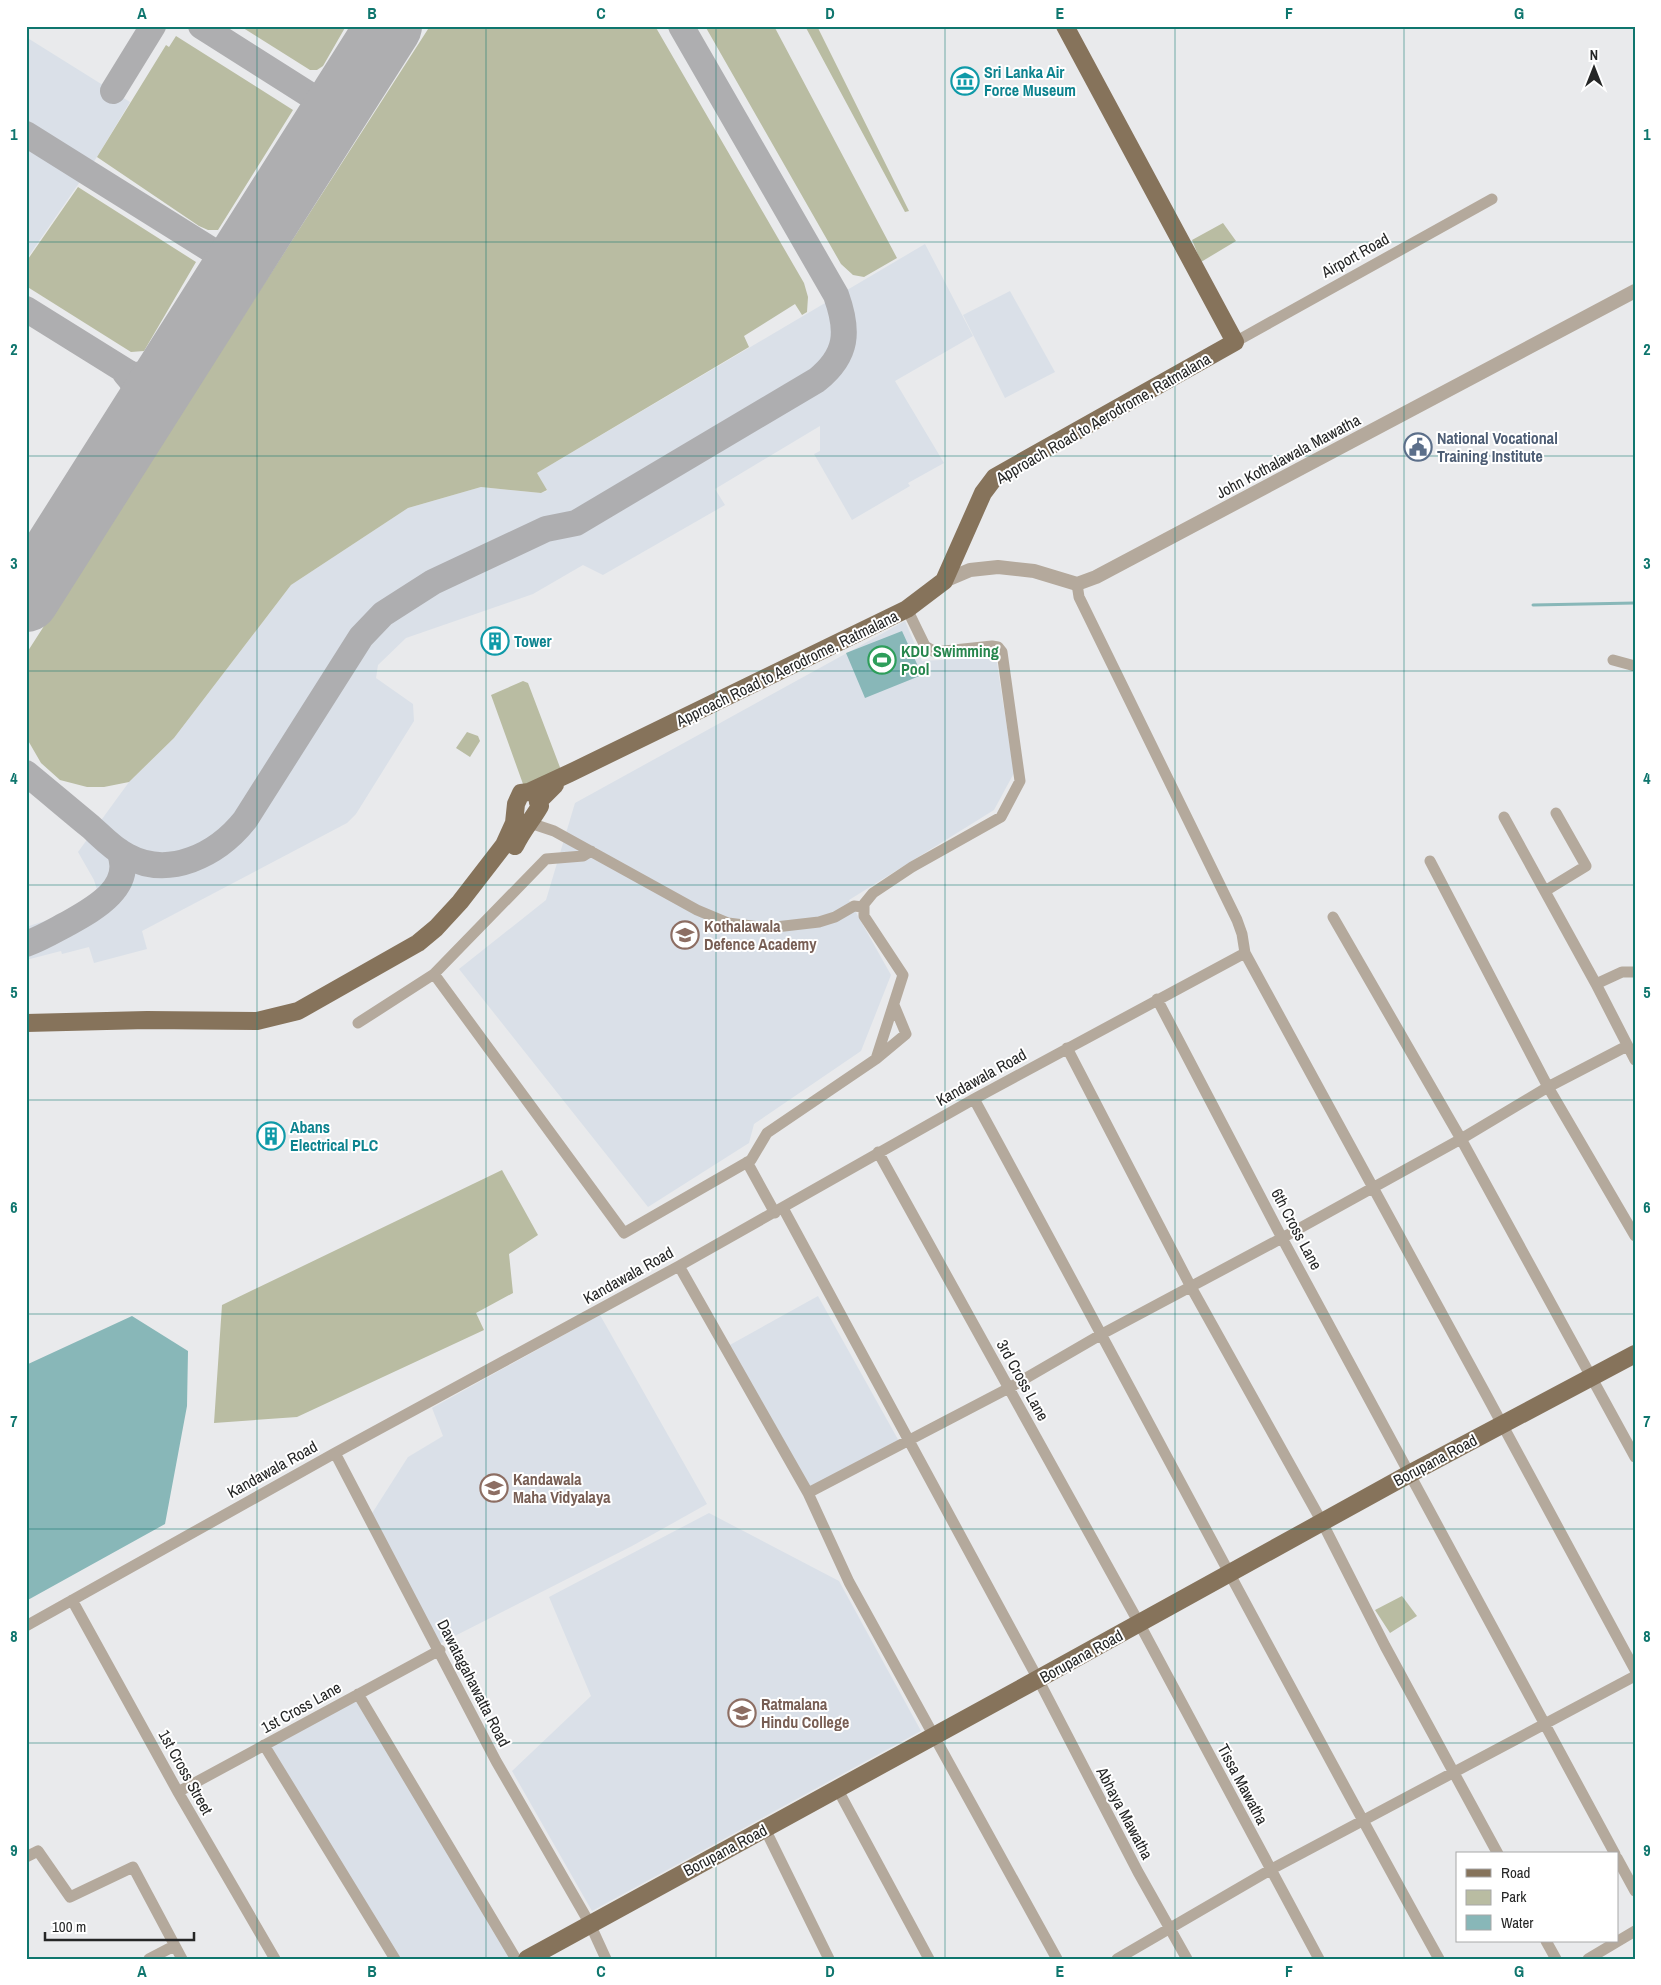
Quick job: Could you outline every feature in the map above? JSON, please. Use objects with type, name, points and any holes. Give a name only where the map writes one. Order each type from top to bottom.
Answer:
[{"type":"main road","points":[[1065,26],[1235,342]]},
{"type":"main road","name":"Approach Road to Aerodrome, Ratmalana","points":[[26,1023],[147,1020],[258,1021],[298,1011],[418,943],[436,928],[484,873],[504,845],[523,825],[516,804],[521,793],[536,800],[570,774],[907,609],[944,581],[983,493],[995,477],[1235,342]]},
{"type":"main road","name":"Borupana Road","points":[[527,1959],[675,1876],[838,1790],[1411,1473],[1635,1354]]},
{"type":"street","name":"Airport Road","points":[[1235,342],[1492,199]]},
{"type":"street","name":"John Kothalawala Mawatha","points":[[1077,584],[1096,577],[1635,291]]},
{"type":"street","points":[[944,581],[970,570],[998,567],[1034,571],[1077,584],[1079,597],[1237,920],[1242,934],[1245,953],[1371,1187],[1504,1424],[1635,1670]]},
{"type":"street","points":[[876,1059],[903,975],[866,920],[863,907],[872,893],[1001,817],[1020,781],[1002,652],[998,647],[992,646],[935,652],[929,650],[907,609]]},
{"type":"street","points":[[1613,660],[1635,666]]},
{"type":"street","points":[[536,800],[543,817],[554,831]]},
{"type":"street","points":[[1545,891],[1585,868],[1586,864],[1556,813]]},
{"type":"street","points":[[1504,817],[1596,984],[1635,1060]]},
{"type":"street","points":[[523,825],[554,831],[697,910],[728,923],[766,928],[819,922],[835,917],[854,906],[863,907]]},
{"type":"street","points":[[358,1023],[434,974],[546,859],[583,856],[591,851]]},
{"type":"street","points":[[1430,861],[1548,1087],[1635,1236]]},
{"type":"street","points":[[1333,917],[1461,1139],[1593,1376],[1630,1435],[1635,1457]]},
{"type":"street","name":"Kandawala Road","points":[[26,1626],[335,1453],[679,1266],[878,1152],[1157,999],[1245,953]]},
{"type":"street","points":[[1596,984],[1622,972],[1635,972]]},
{"type":"street","points":[[434,974],[624,1233],[747,1162],[754,1156],[767,1133],[876,1059],[906,1034],[894,1005]]},
{"type":"street","name":"6th Cross Lane","points":[[1157,999],[1282,1238],[1411,1473],[1614,1852]]},
{"type":"street","points":[[808,1493],[908,1439],[1009,1388],[1102,1334],[1282,1238],[1371,1187],[1461,1139],[1548,1087],[1627,1046]]},
{"type":"street","points":[[1067,1048],[1191,1287],[1322,1522],[1385,1646],[1497,1852]]},
{"type":"street","points":[[974,1099],[1362,1820],[1439,1959]]},
{"type":"street","name":"3rd Cross Lane","points":[[878,1152],[1139,1623]]},
{"type":"street","name":"Abhaya Mawatha","points":[[747,1162],[779,1210],[908,1439],[1038,1680],[1138,1872],[1187,1959]]},
{"type":"street","points":[[679,1266],[808,1493],[849,1582],[1057,1959]]},
{"type":"street","name":"Dawatagahawatta Road","points":[[335,1453],[440,1650],[496,1761],[590,1924],[606,1959]]},
{"type":"street","name":"1st Cross Street","points":[[72,1600],[178,1792],[275,1959]]},
{"type":"street","name":"Tissa Mawatha","points":[[1139,1623],[1318,1959]]},
{"type":"street","name":"1st Cross Lane","points":[[178,1792],[440,1650]]},
{"type":"street","points":[[1117,1959],[1270,1870],[1635,1676]]},
{"type":"street","points":[[358,1694],[516,1959]]},
{"type":"street","points":[[264,1746],[396,1959]]},
{"type":"street","points":[[838,1790],[929,1959]]},
{"type":"street","points":[[764,1829],[829,1959]]},
{"type":"street","points":[[26,1856],[38,1851],[70,1897],[133,1867],[182,1959]]},
{"type":"street","points":[[1618,1860],[1635,1891]]},
{"type":"street","points":[[1618,1941],[1635,1931]]},
{"type":"street","points":[[1547,1942],[1556,1959]]},
{"type":"street","points":[[1588,1959],[1617,1942]]},
{"type":"street","points":[[149,1959],[174,1946]]},
{"type":"shaded area","points":[[26,37],[130,102],[97,157],[26,260]]},
{"type":"shaded area","points":[[925,244],[973,336],[895,381],[944,463],[908,483],[910,486],[852,520],[814,454],[820,451],[820,426],[715,489],[725,505],[603,575],[583,565],[533,594],[406,638],[378,665],[376,678],[413,704],[414,721],[356,814],[347,823],[142,931],[147,949],[94,963],[89,947],[62,954],[61,951],[26,960],[26,927],[101,903],[94,880],[78,852],[129,782],[174,738],[291,585],[408,508],[481,487],[541,493],[547,491],[537,473]]},
{"type":"shaded area","points":[[1010,291],[1055,372],[1005,398],[963,315]]},
{"type":"shaded area","name":"Kothalawala Defence Academy","points":[[905,621],[922,661],[996,657],[1014,773],[994,810],[849,900],[891,975],[861,1051],[754,1124],[749,1143],[648,1207],[459,969],[546,900],[575,803]]},
{"type":"shaded area","points":[[818,1296],[900,1443],[810,1493],[728,1346]]},
{"type":"shaded area","name":"Kandawala Maha Vidyalaya","points":[[600,1315],[707,1504],[632,1546],[437,1645],[369,1518],[408,1457],[443,1436],[432,1408]]},
{"type":"shaded area","name":"Ratmalana Hindu College","points":[[709,1513],[839,1581],[921,1731],[592,1911],[512,1771],[591,1696],[549,1597]]},
{"type":"shaded area","points":[[358,1694],[516,1959],[395,1959],[264,1745]]},
{"type":"green space","points":[[240,26],[346,26],[323,66],[317,70],[310,70]]},
{"type":"green space","points":[[430,26],[655,26],[804,283],[808,297],[807,312],[802,315],[795,304],[744,336],[749,347],[537,473],[547,490],[541,493],[481,487],[408,508],[291,585],[174,738],[129,782],[104,787],[87,787],[60,780],[41,763],[26,737],[26,654]]},
{"type":"green space","points":[[705,26],[774,26],[897,258],[864,277],[853,275],[841,264]]},
{"type":"green space","points":[[805,26],[817,26],[909,211],[905,212]]},
{"type":"green space","points":[[176,36],[293,110],[218,230],[208,230],[199,226],[97,157],[166,45],[169,47]]},
{"type":"green space","points":[[78,187],[196,262],[144,351],[131,352],[26,286],[26,262]]},
{"type":"green space","points":[[1223,223],[1236,241],[1201,262],[1192,240]]},
{"type":"green space","points":[[523,681],[528,683],[561,770],[527,786],[523,784],[491,695]]},
{"type":"green space","points":[[467,732],[478,736],[480,741],[470,757],[456,748]]},
{"type":"green space","points":[[502,1170],[538,1235],[509,1254],[513,1293],[476,1313],[484,1330],[297,1417],[214,1423],[222,1305]]},
{"type":"green space","points":[[1402,1596],[1417,1616],[1390,1633],[1375,1610]]},
{"type":"water","name":"KDU Swimming Pool","points":[[902,631],[922,675],[865,698],[846,653]]},
{"type":"water","points":[[132,1316],[188,1351],[187,1406],[165,1524],[26,1601],[26,1365]]},
{"type":"waterway","points":[[1533,605],[1635,603]]},
{"type":"taxiway","points":[[113,91],[153,26]]},
{"type":"taxiway","points":[[201,26],[335,111]]},
{"type":"taxiway","points":[[26,773],[112,846],[127,856],[159,865],[191,860],[206,853],[221,844],[245,820],[361,637],[383,614],[433,582],[546,529],[576,523],[817,380],[827,371],[840,352],[843,342],[843,320],[836,295],[681,26]]},
{"type":"taxiway","points":[[26,134],[237,266]]},
{"type":"taxiway","points":[[26,309],[132,375],[163,372],[179,358]]},
{"type":"taxiway","points":[[125,373],[131,380],[137,393],[138,414],[134,429]]},
{"type":"taxiway","points":[[26,944],[86,913],[108,897],[116,887],[121,876],[123,864],[119,851]]},
{"type":"runway","points":[[26,599],[389,26]]},
{"type":"place","name":"Sri Lanka Air Force Museum","points":[[965,81]]},
{"type":"place","name":"National Vocational Training Institute","points":[[1418,447]]},
{"type":"place","name":"Tower","points":[[495,641]]},
{"type":"place","name":"KDU Swimming Pool","points":[[882,660]]},
{"type":"place","name":"Kothalawala Defence Academy","points":[[685,935]]},
{"type":"place","name":"Abans Electrical PLC","points":[[271,1136]]},
{"type":"place","name":"Kandawala Maha Vidyalaya","points":[[494,1488]]},
{"type":"place","name":"Ratmalana Hindu College","points":[[742,1713]]}]
